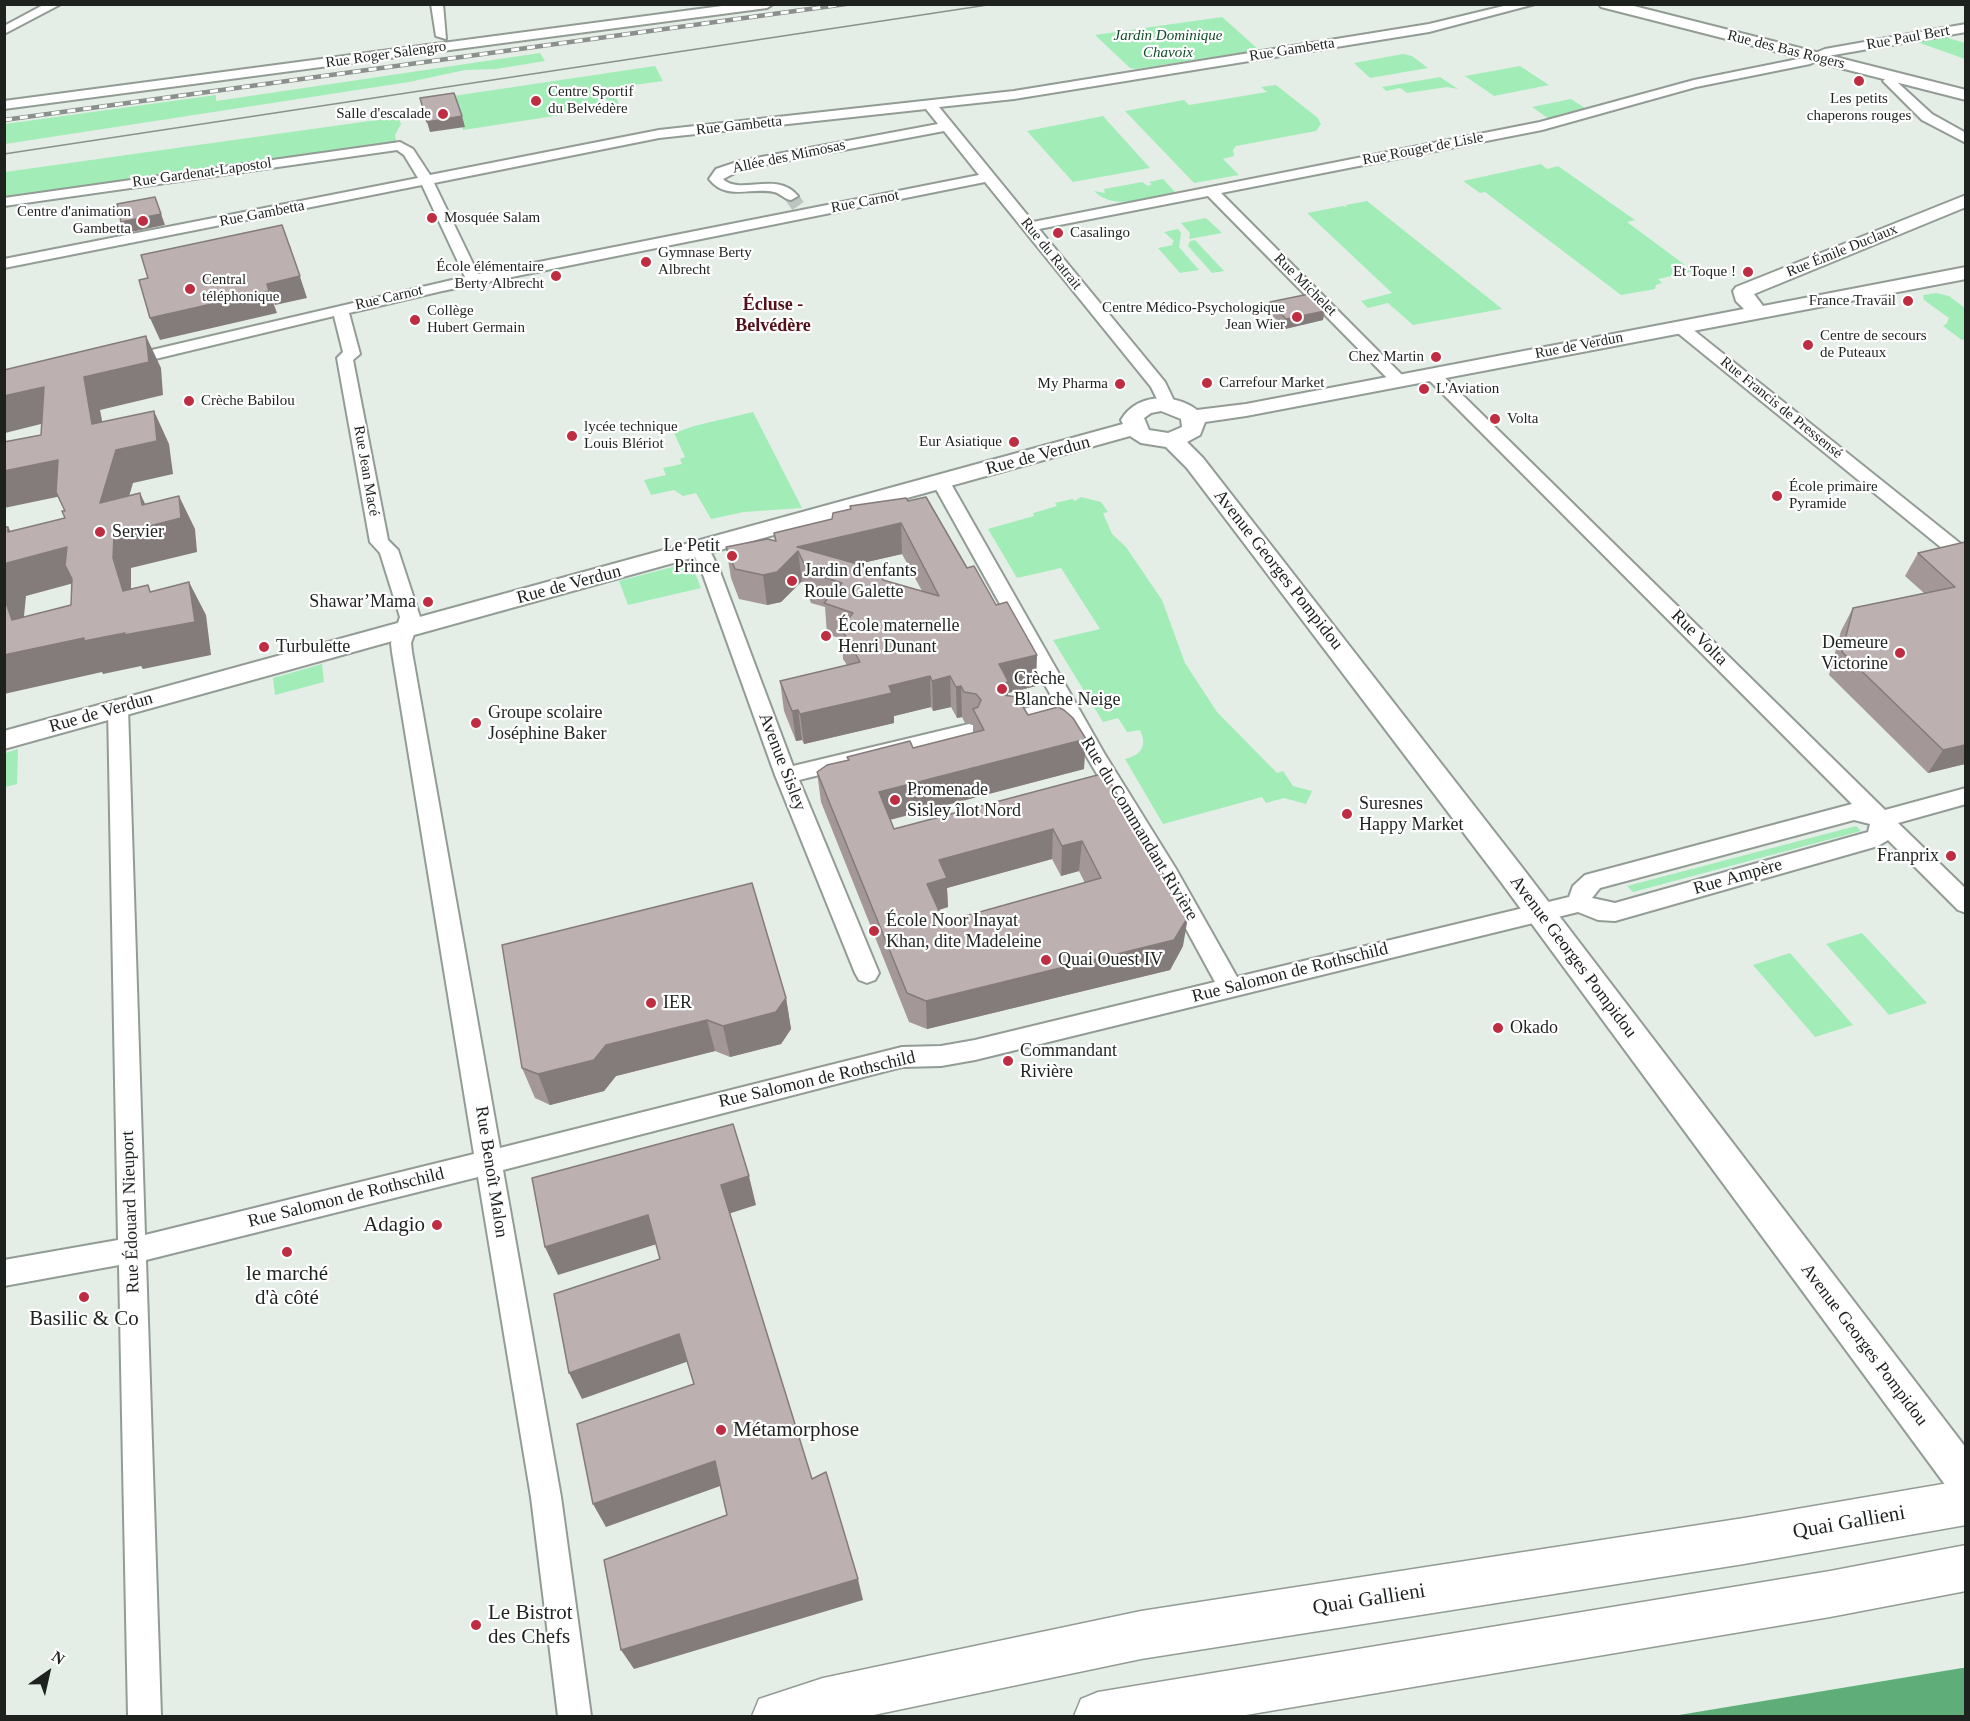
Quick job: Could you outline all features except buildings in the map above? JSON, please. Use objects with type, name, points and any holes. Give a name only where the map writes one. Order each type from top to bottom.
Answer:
[{"type":"main road","name":"Quai Gallieni","points":[[776,1716],[823,1702],[1141,1635],[1732,1543],[1965,1502]]},
{"type":"main road","points":[[1098,1716],[1807,1598],[1965,1568]]},
{"type":"street","points":[[4,31],[55,4]]},
{"type":"street","points":[[437,4],[442,36]]},
{"type":"street","name":"Rue Roger Salengro","points":[[4,105],[767,4]]},
{"type":"street","name":"Rue Gambetta","points":[[1479,17],[1515,4]]},
{"type":"street","name":"Rue Gambetta","points":[[4,264],[427,182],[659,134],[930,105],[1121,78],[1479,17],[1529,4]]},
{"type":"street","name":"Rue des Bas Rogers","points":[[1606,4],[1965,95]]},
{"type":"street","name":"Rue Paul Bert","points":[[1815,57],[1825,53],[1965,28]]},
{"type":"street","name":"Rue Rouget de Lisle","points":[[1028,227],[1542,126],[1694,84],[1815,57]]},
{"type":"street","points":[[1892,77],[1889,81],[1927,117],[1965,139]]},
{"type":"street","name":"Rue du Ratrait","points":[[930,105],[1159,386],[1168,405]]},
{"type":"street","name":"Allée des Mimosas","points":[[798,206],[781,188],[728,187],[716,179],[721,172],[740,165],[946,126]]},
{"type":"street","name":"Rue Gardenat-Lapostol","points":[[4,201],[400,146],[408,149],[427,182]]},
{"type":"street","name":"Rue Carnot","points":[[106,366],[340,310],[798,206],[988,177]]},
{"type":"street","points":[[427,182],[474,280]]},
{"type":"street","name":"Rue Michelet","points":[[1211,191],[1398,380]]},
{"type":"street","name":"Rue Émile Duclaux","points":[[1758,312],[1746,301],[1743,291],[1965,200]]},
{"type":"street","name":"Rue de Verdun","points":[[1192,417],[1229,413],[1965,273]]},
{"type":"street","name":"Rue Jean Macé","points":[[340,310],[352,354],[345,358],[379,542],[389,550],[410,617],[406,629]]},
{"type":"street","name":"Rue Francis de Pressensé","points":[[1680,327],[1961,551]]},
{"type":"street","name":"Rue Volta","points":[[1432,374],[1965,904]]},
{"type":"street","points":[[1168,405],[1182,409],[1192,417],[1194,425],[1192,430],[1185,436],[1172,440],[1150,438],[1134,428],[1132,420],[1139,410],[1149,406],[1168,405]]},
{"type":"street","name":"Rue de Verdun","points":[[4,740],[1134,428]]},
{"type":"street","name":"Avenue Georges Pompidou","points":[[1172,440],[1195,463],[1539,914],[1965,1480]]},
{"type":"street","name":"Rue du Commandant Rivière","points":[[941,482],[1066,705],[1168,875],[1231,988]]},
{"type":"street","name":"Avenue Sisley","points":[[700,549],[710,569],[786,775],[867,973]]},
{"type":"street","name":"Rue Benoît Malon","points":[[406,629],[401,643],[402,652],[546,1497],[575,1716]]},
{"type":"street","points":[[1012,719],[1066,705]]},
{"type":"street","name":"Rue Édouard Nieuport","points":[[118,708],[144,1716]]},
{"type":"street","points":[[786,775],[969,731]]},
{"type":"street","name":"Rue Ampère","points":[[1882,819],[1878,838],[1627,909],[1615,912],[1598,911],[1580,903],[1581,892],[1593,881],[1854,812],[1882,819],[1965,796]]},
{"type":"street","points":[[1539,914],[1580,903]]},
{"type":"street","name":"Rue Salomon de Rothschild","points":[[4,1273],[172,1243],[902,1057],[941,1056],[975,1050],[1422,939],[1539,914]]},
{"type":"green space","name":"Jardin Dominique Chavoix","points":[[1222,17],[1259,50],[1136,69],[1130,68],[1095,35]]},
{"type":"green space","points":[[1945,37],[1965,43],[1965,59],[1917,42]]},
{"type":"green space","points":[[540,53],[545,61],[496,69],[465,70],[409,82],[5,144],[5,124],[216,95],[216,101]]},
{"type":"green space","points":[[1403,54],[1412,56],[1428,68],[1370,78],[1354,63]]},
{"type":"green space","name":"Centre Sportif du Belvédère","points":[[655,66],[663,81],[612,88],[620,106],[463,130],[453,96]]},
{"type":"green space","points":[[1520,66],[1549,85],[1494,96],[1465,76]]},
{"type":"green space","points":[[1440,77],[1458,89],[1447,87],[1407,93],[1400,88],[1386,91],[1382,87]]},
{"type":"green space","points":[[1276,85],[1318,118],[1321,124],[1316,131],[1236,146],[1233,150],[1234,156],[1223,159],[1239,175],[1194,183],[1125,111],[1184,100],[1189,105],[1267,92],[1261,87]]},
{"type":"green space","points":[[1571,99],[1585,108],[1548,118],[1532,107]]},
{"type":"green space","points":[[1103,116],[1150,168],[1073,182],[1027,131]]},
{"type":"green space","points":[[398,117],[401,124],[395,135],[396,141],[5,198],[5,172]]},
{"type":"green space","points":[[1541,164],[1547,169],[1558,166],[1635,220],[1627,222],[1693,271],[1658,279],[1662,283],[1656,285],[1655,289],[1621,295],[1485,192],[1480,193],[1463,181]]},
{"type":"green space","points":[[1163,179],[1175,192],[1122,202],[1112,201],[1094,191],[1105,193],[1104,189],[1142,182],[1148,186],[1152,184],[1149,182]]},
{"type":"green space","points":[[1367,201],[1502,309],[1413,325],[1388,303],[1368,308],[1361,301],[1392,293],[1307,213],[1347,207],[1346,205]]},
{"type":"green space","points":[[1206,218],[1222,233],[1189,239],[1190,233],[1181,223]]},
{"type":"green space","points":[[1178,229],[1181,233],[1179,247],[1199,270],[1180,273],[1158,248],[1173,245],[1174,241],[1164,232]]},
{"type":"green space","points":[[1195,240],[1224,271],[1212,273],[1188,246],[1190,241]]},
{"type":"green space","points":[[1936,293],[1949,296],[1965,308],[1965,339],[1962,340],[1943,326],[1949,318],[1924,300],[1923,295]]},
{"type":"green space","points":[[753,412],[802,508],[744,512],[711,519],[696,493],[683,496],[674,490],[651,495],[644,480],[666,475],[663,468],[682,464],[680,459],[685,457],[674,433]]},
{"type":"green space","points":[[1081,497],[1101,502],[1108,512],[1103,513],[1112,534],[1126,547],[1162,600],[1185,663],[1217,712],[1277,773],[1283,771],[1293,786],[1312,791],[1306,804],[1284,798],[1266,803],[1262,797],[1163,824],[1125,759],[1136,755],[1142,749],[1143,740],[1140,730],[1127,732],[1118,718],[1103,722],[1053,640],[1100,629],[1061,568],[1017,578],[988,529],[1034,516],[1033,513],[1057,506],[1055,503],[1072,499],[1075,501]]},
{"type":"green space","points":[[676,566],[695,573],[701,588],[628,605],[619,581]]},
{"type":"green space","points":[[322,664],[324,682],[275,695],[273,678]]},
{"type":"green space","points":[[18,749],[17,784],[5,787],[5,753]]},
{"type":"green space","points":[[1856,826],[1861,831],[1633,892],[1627,886]]},
{"type":"green space","points":[[1862,933],[1927,1003],[1889,1015],[1826,944]]},
{"type":"green space","points":[[1790,953],[1853,1025],[1815,1037],[1753,965]]},
{"type":"shaded area","points":[[1965,1668],[1965,1716],[1673,1716]]},
{"type":"tunnel","points":[[791,196],[798,206]]},
{"type":"tram line","points":[[4,154],[994,4]]},
{"type":"railway","points":[[4,120],[846,4]]},
{"type":"place","name":"Les petits chaperons rouges","points":[[1859,81]]},
{"type":"place","name":"Centre Sportif du Belvédère","points":[[536,101]]},
{"type":"place","name":"Salle d'escalade","points":[[443,114]]},
{"type":"place","name":"Mosquée Salam","points":[[432,218]]},
{"type":"place","name":"Centre d'animation Gambetta","points":[[143,221]]},
{"type":"place","name":"Casalingo","points":[[1058,233]]},
{"type":"place","name":"Gymnase Berty Albrecht","points":[[646,262]]},
{"type":"place","name":"Et Toque !","points":[[1748,272]]},
{"type":"place","name":"École élémentaire Berty Albrecht","points":[[556,276]]},
{"type":"place","name":"Central téléphonique","points":[[190,289]]},
{"type":"place","name":"France Travail","points":[[1908,301]]},
{"type":"place","name":"Centre Médico-Psychologique Jean Wier","points":[[1297,317]]},
{"type":"place","name":"Collège Hubert Germain","points":[[415,320]]},
{"type":"place","name":"Centre de secours de Puteaux","points":[[1808,345]]},
{"type":"place","name":"Chez Martin","points":[[1436,357]]},
{"type":"place","name":"Carrefour Market","points":[[1207,383]]},
{"type":"place","name":"My Pharma","points":[[1120,384]]},
{"type":"place","name":"L'Aviation","points":[[1424,389]]},
{"type":"place","name":"Crèche Babilou","points":[[189,401]]},
{"type":"place","name":"Volta","points":[[1495,419]]},
{"type":"place","name":"lycée technique Louis Blériot","points":[[572,436]]},
{"type":"place","name":"Eur Asiatique","points":[[1014,442]]},
{"type":"place","name":"École primaire Pyramide","points":[[1777,496]]},
{"type":"place","name":"Servier","points":[[100,532]]},
{"type":"place","name":"Le Petit Prince","points":[[732,556]]},
{"type":"place","name":"Jardin d'enfants Roule Galette","points":[[792,581]]},
{"type":"place","name":"Shawar’Mama","points":[[428,602]]},
{"type":"place","name":"École maternelle Henri Dunant","points":[[826,636]]},
{"type":"place","name":"Turbulette","points":[[264,647]]},
{"type":"place","name":"Demeure Victorine","points":[[1900,653]]},
{"type":"place","name":"Crèche Blanche Neige","points":[[1002,689]]},
{"type":"place","name":"Groupe scolaire Joséphine Baker","points":[[476,723]]},
{"type":"place","name":"Promenade Sisley îlot Nord","points":[[895,800]]},
{"type":"place","name":"Suresnes Happy Market","points":[[1347,814]]},
{"type":"place","name":"Franprix","points":[[1951,856]]},
{"type":"place","name":"École Noor Inayat Khan, dite Madeleine","points":[[874,931]]},
{"type":"place","name":"Quai Ouest IV","points":[[1046,960]]},
{"type":"place","name":"IER","points":[[651,1003]]},
{"type":"place","name":"Okado","points":[[1498,1028]]},
{"type":"place","name":"Commandant Rivière","points":[[1008,1061]]},
{"type":"place","name":"Adagio","points":[[437,1225]]},
{"type":"place","name":"le marché d'à côté","points":[[287,1252]]},
{"type":"place","name":"Basilic & Co","points":[[84,1297]]},
{"type":"place","name":"Métamorphose","points":[[721,1430]]},
{"type":"place","name":"Le Bistrot des Chefs","points":[[476,1625]]},
{"type":"district","name":"Écluse - Belvédère","points":[[773,315]]}]
